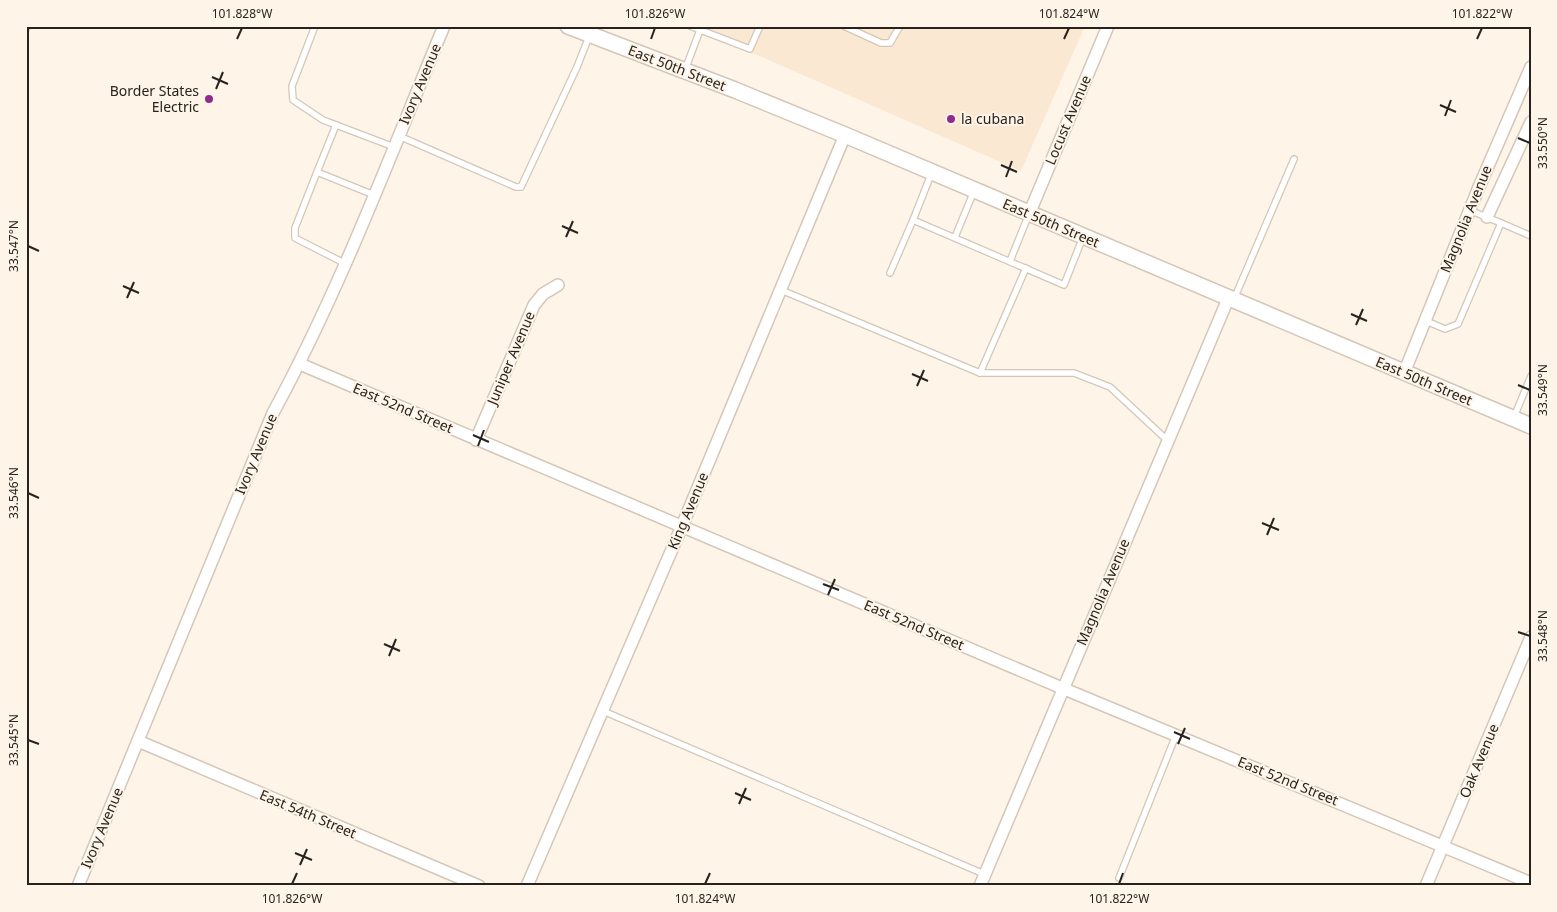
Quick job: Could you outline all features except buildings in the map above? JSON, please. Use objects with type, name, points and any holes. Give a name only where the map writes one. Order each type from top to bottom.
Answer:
[{"type":"main road","name":"East 50th Street","points":[[568,26],[685,71],[932,172],[1531,426]]},
{"type":"street","name":"Ivory Avenue","points":[[78,886],[273,413],[300,364],[374,196],[444,26]]},
{"type":"street","name":"Locust Avenue","points":[[1029,214],[1108,26]]},
{"type":"street","name":"Magnolia Avenue","points":[[1404,373],[1469,210],[1531,67]]},
{"type":"street","points":[[1487,217],[1531,122]]},
{"type":"street","name":"King Avenue","points":[[527,886],[682,526],[845,136]]},
{"type":"street","name":"Juniper Avenue","points":[[476,440],[534,305],[543,294],[558,285]]},
{"type":"street","name":"Magnolia Avenue","points":[[980,886],[1167,440],[1231,300]]},
{"type":"street","name":"East 52nd Street","points":[[300,364],[1062,688],[1444,845],[1531,883]]},
{"type":"street","name":"Oak Avenue","points":[[1426,886],[1531,637]]},
{"type":"street","name":"East 54th Street","points":[[138,740],[479,886]]},
{"type":"lane","points":[[315,26],[292,86],[293,100],[323,120],[396,142],[516,187],[521,187],[569,86],[590,34]]},
{"type":"lane","points":[[690,26],[750,49],[760,26]]},
{"type":"lane","points":[[844,26],[882,44],[890,43],[900,26]]},
{"type":"lane","points":[[685,71],[700,30]]},
{"type":"lane","points":[[336,125],[295,228],[296,238],[344,264]]},
{"type":"lane","points":[[1231,300],[1294,159]]},
{"type":"lane","points":[[318,172],[374,196]]},
{"type":"lane","points":[[890,273],[914,220],[932,172]]},
{"type":"lane","points":[[955,237],[974,191]]},
{"type":"lane","points":[[1469,210],[1531,236]]},
{"type":"lane","points":[[1010,261],[1029,214]]},
{"type":"lane","points":[[914,220],[1064,285],[1083,237]]},
{"type":"lane","points":[[1426,321],[1445,329],[1458,324],[1501,223]]},
{"type":"lane","points":[[980,372],[1026,268]]},
{"type":"lane","points":[[781,290],[980,372],[1074,373],[1110,387],[1167,440]]},
{"type":"lane","points":[[1513,419],[1531,376]]},
{"type":"lane","points":[[603,711],[984,874]]},
{"type":"lane","points":[[1119,878],[1176,735]]},
{"type":"shaded area","points":[[680,26],[1085,26],[1021,171],[762,57]]},
{"type":"place","name":"Border States Electric","points":[[209,99]]},
{"type":"place","name":"la cubana","points":[[951,119]]}]
